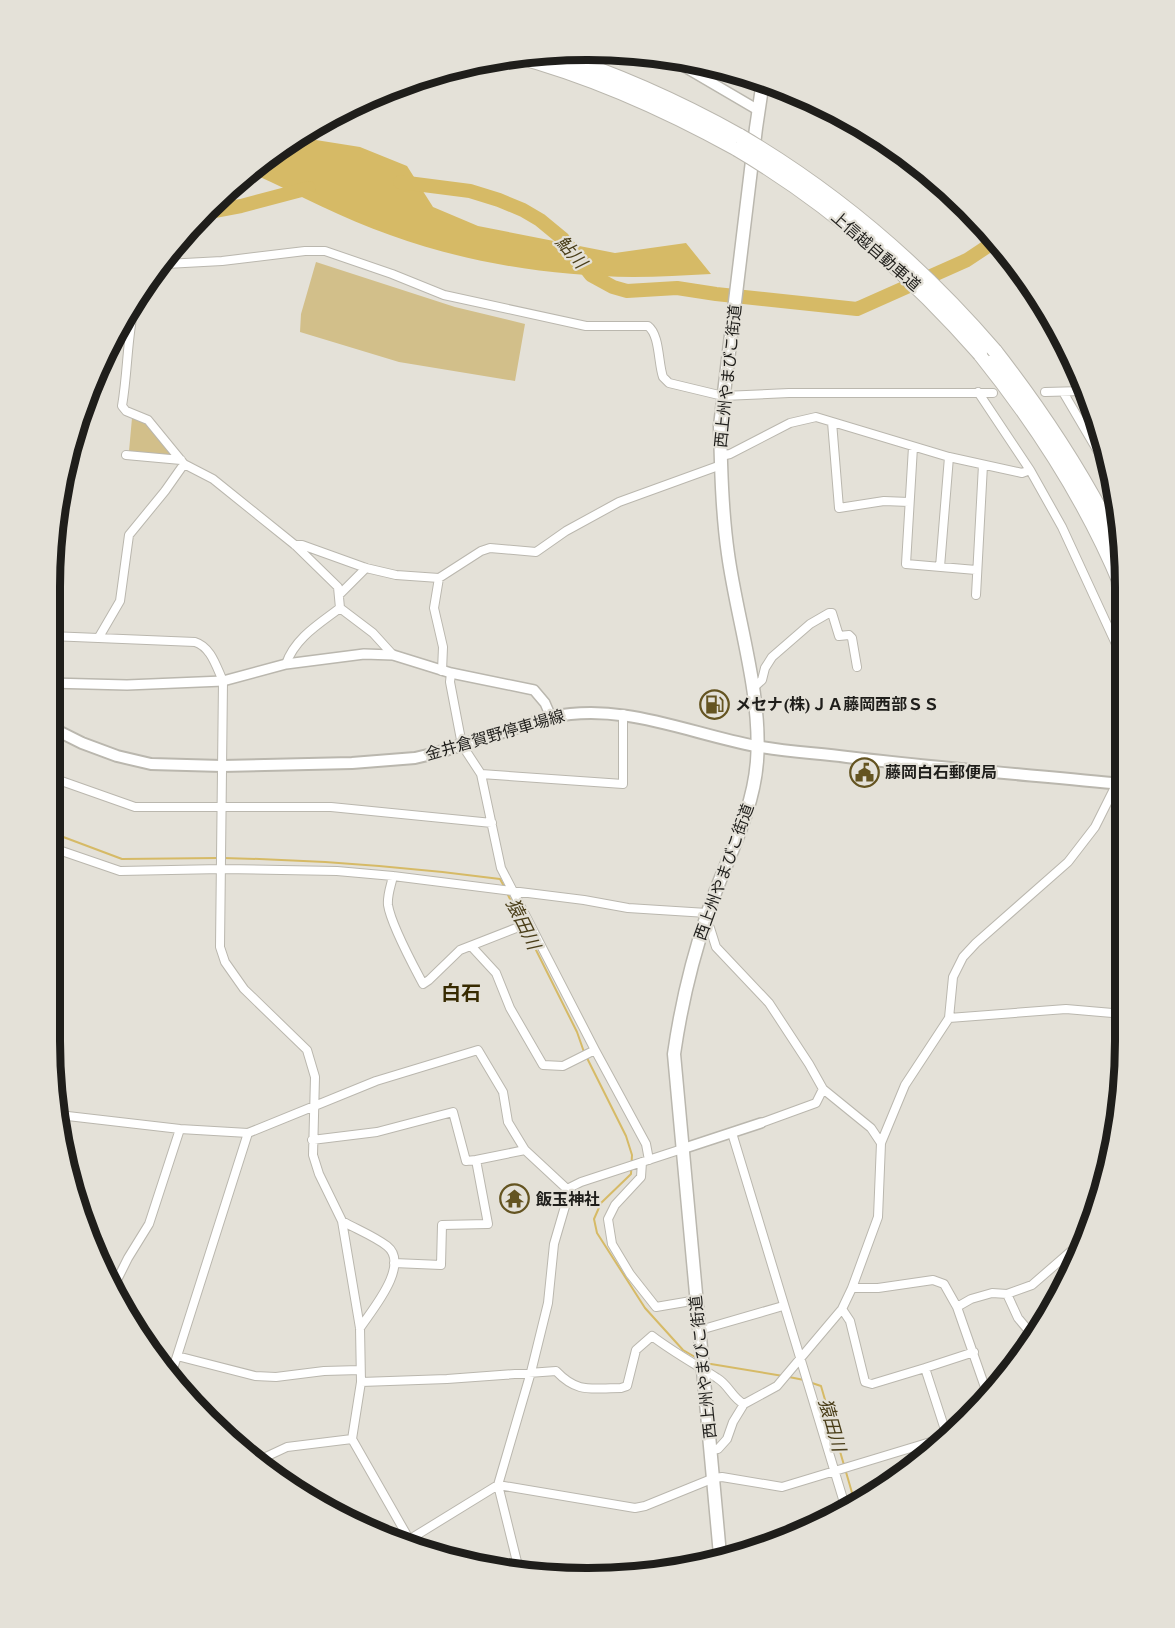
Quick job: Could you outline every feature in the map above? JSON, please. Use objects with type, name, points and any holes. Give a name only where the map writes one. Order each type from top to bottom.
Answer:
[{"type":"highway","name":"上信越自動車道","points":[[571,60],[644,87],[701,114],[874,247],[935,304],[980,354],[1029,418],[1058,461],[1096,529],[1114,570]]},
{"type":"highway","name":"上信越自動車道","points":[[535,63],[638,99],[738,142],[816,184],[884,238],[945,295],[995,351],[1056,434],[1094,497],[1112,532]]},
{"type":"highway","name":"西上州やまびこ街道","points":[[720,1551],[674,1054],[680,1010],[689,970],[706,917],[743,825],[756,774],[757,728],[728,553],[720,426],[762,90]]},
{"type":"main road","name":"金井倉賀野停車場線","points":[[60,732],[117,756],[151,764],[222,766],[352,763],[415,758],[552,717],[581,713],[623,714],[757,746],[922,766],[1115,784]]},
{"type":"street","points":[[695,71],[746,105],[758,110]]},
{"type":"street","points":[[171,264],[325,251],[444,295],[586,326],[648,326],[655,338],[663,377],[669,382],[723,396],[789,393],[993,393]]},
{"type":"street","points":[[129,327],[122,406],[126,411],[148,420],[182,462]]},
{"type":"street","points":[[1044,392],[1077,391]]},
{"type":"street","points":[[978,392],[1030,470],[1062,527],[1115,642]]},
{"type":"street","points":[[1063,392],[1096,449]]},
{"type":"street","points":[[295,545],[302,545],[366,568],[396,575],[439,578],[481,551],[490,548],[536,552],[566,531],[619,502],[721,461],[790,423],[807,417],[816,417],[913,447],[982,465],[1022,473],[1030,470]]},
{"type":"street","points":[[832,422],[839,508],[884,501],[909,502]]},
{"type":"street","points":[[913,447],[906,564],[976,570]]},
{"type":"street","points":[[126,454],[182,462],[213,479],[295,545],[338,588],[340,608],[373,633],[393,655]]},
{"type":"street","points":[[940,567],[949,457]]},
{"type":"street","points":[[99,637],[120,602],[129,535],[165,491],[182,462]]},
{"type":"street","points":[[976,595],[982,465]]},
{"type":"street","points":[[339,595],[366,568]]},
{"type":"street","points":[[439,578],[434,608],[446,672],[462,745],[481,774],[501,868],[594,1051],[646,1144],[641,1177],[615,1205],[608,1218],[612,1244],[630,1274],[656,1308],[697,1300]]},
{"type":"street","points":[[286,664],[291,651],[301,639],[340,608]]},
{"type":"street","points":[[752,689],[762,680],[765,668],[772,657],[810,624],[829,613],[832,613],[839,636],[849,635],[852,638],[857,667]]},
{"type":"street","points":[[60,636],[195,642],[207,649],[223,681],[220,947],[225,962],[251,997],[307,1050],[315,1077],[313,1155],[319,1174],[342,1221],[360,1328],[361,1382],[352,1439],[405,1535]]},
{"type":"street","points":[[60,683],[127,685],[223,681],[286,664],[364,654],[393,655],[446,672],[534,690],[545,703],[552,717]]},
{"type":"street","points":[[481,774],[623,783],[623,714]]},
{"type":"street","points":[[60,781],[135,807],[331,807],[492,823]]},
{"type":"street","points":[[711,1450],[718,1449],[727,1439],[733,1422],[744,1404],[777,1386],[842,1309],[878,1217],[881,1143],[905,1085],[949,1018],[953,977],[963,957],[1068,862],[1095,827],[1115,793]]},
{"type":"street","points":[[60,850],[120,871],[222,869],[337,871],[393,876],[706,917],[716,947],[769,1003],[823,1089],[871,1128],[881,1143]]},
{"type":"street","points":[[393,876],[388,895],[388,906],[408,956],[423,984],[460,950],[528,923]]},
{"type":"street","points":[[472,947],[496,973],[510,1008],[543,1065],[563,1066],[594,1051]]},
{"type":"street","points":[[949,1018],[1058,1009],[1115,1013]]},
{"type":"street","points":[[66,1115],[248,1133],[376,1081],[478,1050],[503,1092],[507,1122],[525,1150],[567,1188]]},
{"type":"street","points":[[567,1188],[816,1103],[823,1089]]},
{"type":"street","points":[[312,1140],[377,1132],[453,1112],[466,1161],[525,1150]]},
{"type":"street","points":[[117,1280],[149,1224],[180,1128]]},
{"type":"street","points":[[173,1367],[248,1133]]},
{"type":"street","points":[[732,1133],[843,1501]]},
{"type":"street","points":[[394,1263],[441,1265],[442,1225],[488,1224],[476,1160]]},
{"type":"street","points":[[517,1563],[498,1485],[531,1372],[548,1303],[554,1244],[566,1203],[567,1188]]},
{"type":"street","points":[[342,1221],[388,1246],[393,1254],[394,1263],[386,1293],[360,1328]]},
{"type":"street","points":[[957,1307],[971,1299],[992,1293],[1007,1294],[1032,1285],[1071,1251]]},
{"type":"street","points":[[852,1288],[933,1280],[944,1284],[957,1307],[985,1387]]},
{"type":"street","points":[[1007,1294],[1018,1318],[1028,1330]]},
{"type":"street","points":[[700,1330],[783,1306]]},
{"type":"street","points":[[842,1309],[850,1321],[865,1382],[872,1384],[974,1352]]},
{"type":"street","points":[[361,1382],[447,1379],[556,1371],[573,1386],[581,1388],[627,1386],[636,1350],[652,1336],[717,1378],[728,1387],[735,1400],[744,1404]]},
{"type":"street","points":[[177,1356],[255,1376],[276,1377],[324,1371],[360,1370]]},
{"type":"street","points":[[925,1368],[944,1428]]},
{"type":"street","points":[[264,1458],[287,1447],[352,1439]]},
{"type":"street","points":[[412,1538],[498,1485],[635,1508],[714,1478],[722,1477],[782,1487],[927,1444]]},
{"type":"shaded area","points":[[316,262],[455,307],[525,324],[515,381],[399,362],[300,332],[301,314]]},
{"type":"shaded area","points":[[132,418],[148,424],[174,455],[129,451]]},
{"type":"water","points":[[310,139],[360,147],[407,166],[433,207],[478,226],[615,253],[686,243],[711,274],[633,277],[541,271],[479,260],[419,245],[354,221],[258,176]]},
{"type":"waterway","name":"鮎川","points":[[400,182],[470,191],[523,210],[540,220],[563,239],[591,275],[613,287],[627,291],[677,288],[857,309],[967,260],[989,246]]},
{"type":"waterway","name":"鮎川","points":[[220,210],[309,188]]},
{"type":"waterway","name":"猿田川","points":[[60,836],[122,859],[218,858]]},
{"type":"waterway","name":"猿田川","points":[[223,858],[327,862],[431,871],[500,879],[505,888]]},
{"type":"waterway","name":"猿田川","points":[[507,893],[522,923]]},
{"type":"waterway","name":"猿田川","points":[[525,928],[577,1032],[584,1052]]},
{"type":"waterway","name":"猿田川","points":[[587,1058],[626,1136],[632,1155],[631,1174],[601,1203],[594,1219],[597,1233],[645,1308],[683,1350],[695,1357]]},
{"type":"waterway","name":"猿田川","points":[[711,1364],[783,1376]]},
{"type":"waterway","name":"猿田川","points":[[789,1377],[804,1380]]},
{"type":"waterway","name":"猿田川","points":[[809,1382],[821,1386],[853,1496]]},
{"type":"place","name":"メセナ(株)ＪＡ藤岡西部ＳＳ","points":[[714,704]]},
{"type":"place","name":"藤岡白石郵便局","points":[[864,772]]},
{"type":"place","name":"飯玉神社","points":[[515,1199]]},
{"type":"district","name":"白石","points":[[461,993]]}]
